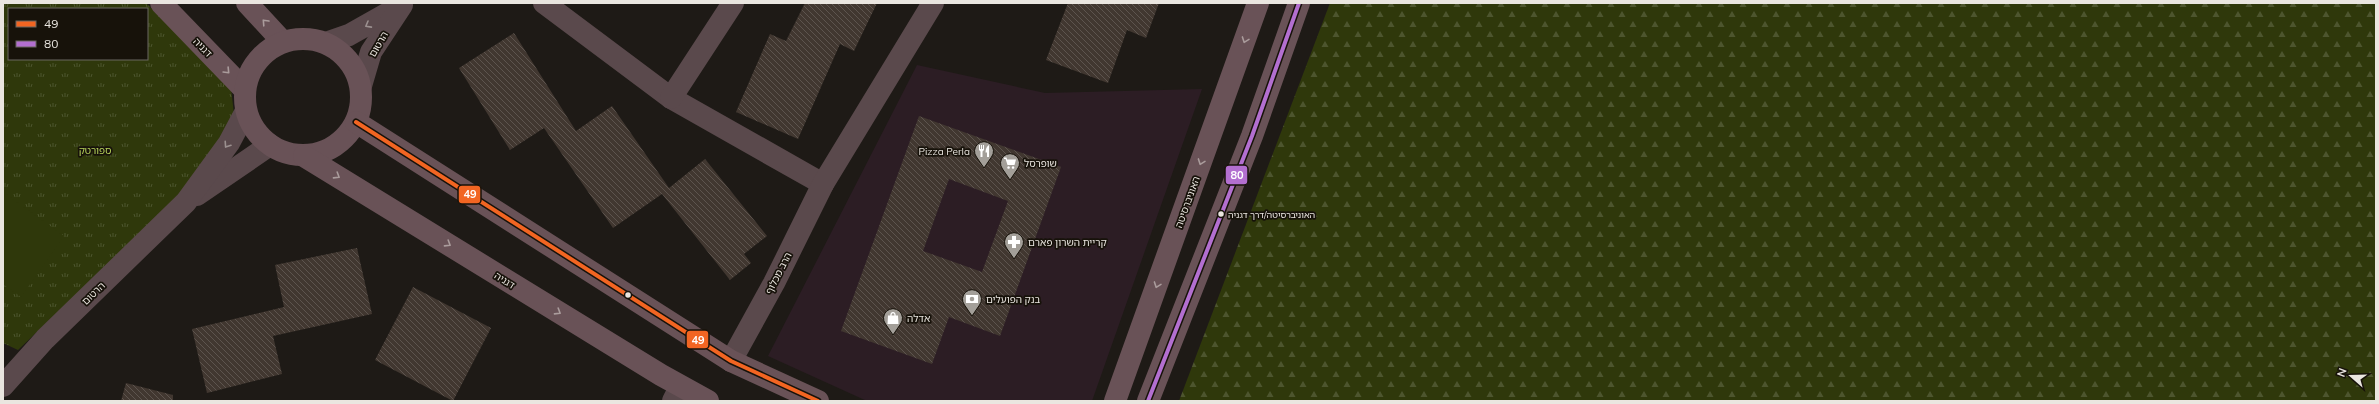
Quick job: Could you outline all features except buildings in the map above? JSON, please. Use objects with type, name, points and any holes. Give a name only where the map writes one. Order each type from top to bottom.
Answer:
[{"type":"street","name":"דגניה","points":[[161,3],[246,101]]},
{"type":"street","points":[[247,3],[283,42]]},
{"type":"street","points":[[544,3],[671,98],[823,184]]},
{"type":"street","points":[[671,98],[733,3]]},
{"type":"street","name":"הרב מכלוף","points":[[731,361],[774,283],[823,184],[863,115],[933,3]]},
{"type":"street","name":"האוניברסיטה","points":[[1115,401],[1258,3]]},
{"type":"street","points":[[1148,401],[1252,136],[1299,3]]},
{"type":"street","name":"הרטום","points":[[326,43],[349,35],[404,4]]},
{"type":"street","name":"הרטום","points":[[361,86],[371,52],[404,4]]},
{"type":"street","points":[[298,39],[312,39],[326,43],[338,50],[348,60],[361,86],[361,107],[356,122],[343,140],[325,151],[304,156],[292,155],[270,146],[251,124],[246,101],[248,77],[258,61],[272,48],[283,42],[298,39]]},
{"type":"street","name":"הרטום","points":[[3,386],[45,339],[186,202],[229,142],[246,101]]},
{"type":"street","points":[[356,122],[731,361],[818,401]]},
{"type":"street","name":"הרטום","points":[[186,202],[270,146]]},
{"type":"street","name":"דגניה","points":[[304,156],[661,375],[708,401]]},
{"type":"shaded area","points":[[917,65],[1045,93],[1202,89],[1092,401],[867,401],[768,356]]},
{"type":"green space","name":"ספורטק","points":[[3,3],[146,3],[231,88],[237,141],[18,350],[3,343]]},
{"type":"green space","points":[[1330,3],[2376,3],[2376,401],[1179,401]]},
{"type":"green space","points":[[3,192],[64,236],[21,297],[3,284]]},
{"type":"transit line","name":"80","points":[[1148,401],[1252,136],[1299,3]]},
{"type":"transit line","name":"49","points":[[356,122],[731,361],[818,401]]},
{"type":"place","name":"Pizza Perla","points":[[984,168]]},
{"type":"place","name":"שופרסל","points":[[1010,180]]},
{"type":"place","name":"האוניברסיטה/דרך דגניה","points":[[1221,214]]},
{"type":"place","name":"קריית השרון פארם","points":[[1014,259]]},
{"type":"place","name":"בנק הפועלים","points":[[972,316]]},
{"type":"place","name":"אדלה","points":[[893,335]]}]
